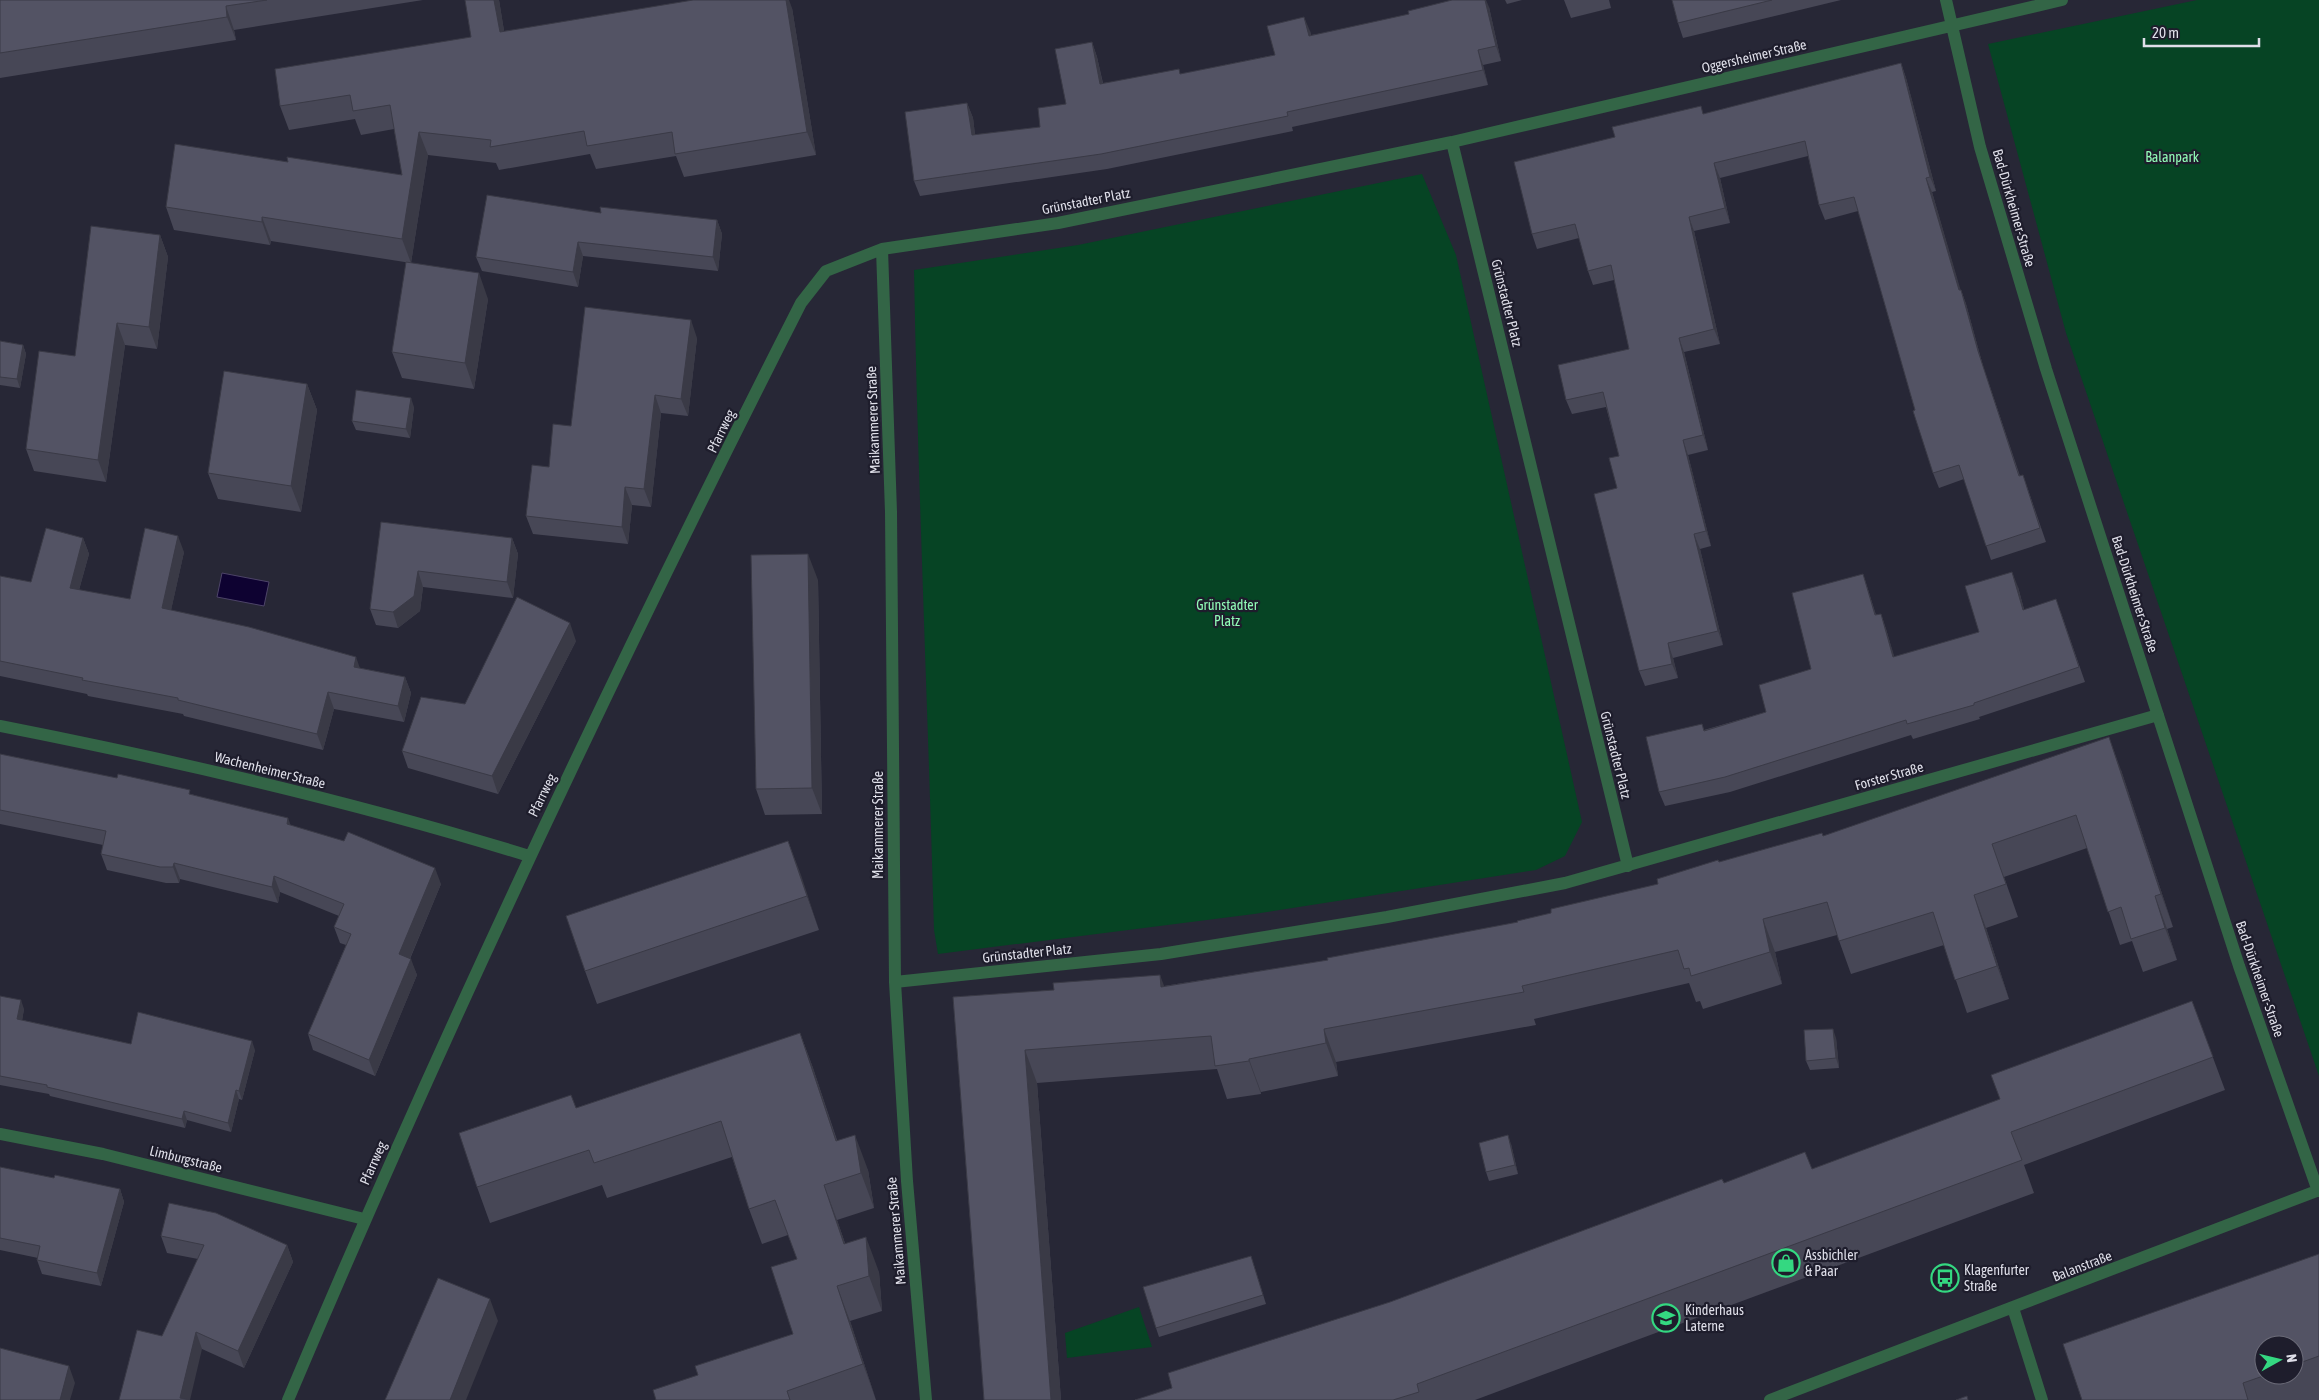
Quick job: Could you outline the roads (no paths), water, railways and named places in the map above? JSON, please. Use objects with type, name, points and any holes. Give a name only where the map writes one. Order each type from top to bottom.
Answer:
[{"type":"street","name":"Bad-Dürkheimer-Straße","points":[[1946,0],[1980,147],[2046,369],[2239,966],[2318,1190]]},
{"type":"street","name":"Oggersheimer Straße","points":[[1452,142],[1951,24],[2062,0]]},
{"type":"street","name":"Grünstadter Platz","points":[[882,249],[1058,223],[1452,142],[1628,866],[1565,883],[1387,917],[1170,952],[895,982]]},
{"type":"street","name":"Pfarrweg","points":[[288,1400],[364,1220],[529,856],[801,302],[826,271],[882,249]]},
{"type":"street","name":"Maikammerer Straße","points":[[882,249],[891,512],[895,982],[907,1181],[926,1400]]},
{"type":"street","name":"Forster Straße","points":[[1628,866],[2158,715]]},
{"type":"street","name":"Wachenheimer Straße","points":[[0,726],[177,763],[325,799],[428,825],[529,856]]},
{"type":"street","name":"Limburgstraße","points":[[0,1134],[103,1154],[364,1220]]},
{"type":"street","name":"Balanstraße","points":[[1770,1400],[2318,1190]]},
{"type":"street","points":[[2013,1308],[2042,1400]]},
{"type":"place","name":"Assbichler & Paar","points":[[1786,1263]]},
{"type":"place","name":"Klagenfurter Straße","points":[[1945,1278]]},
{"type":"place","name":"Kinderhaus Laterne","points":[[1666,1318]]},
{"type":"park label","name":"Balanpark","points":[[2172,157]]}]
